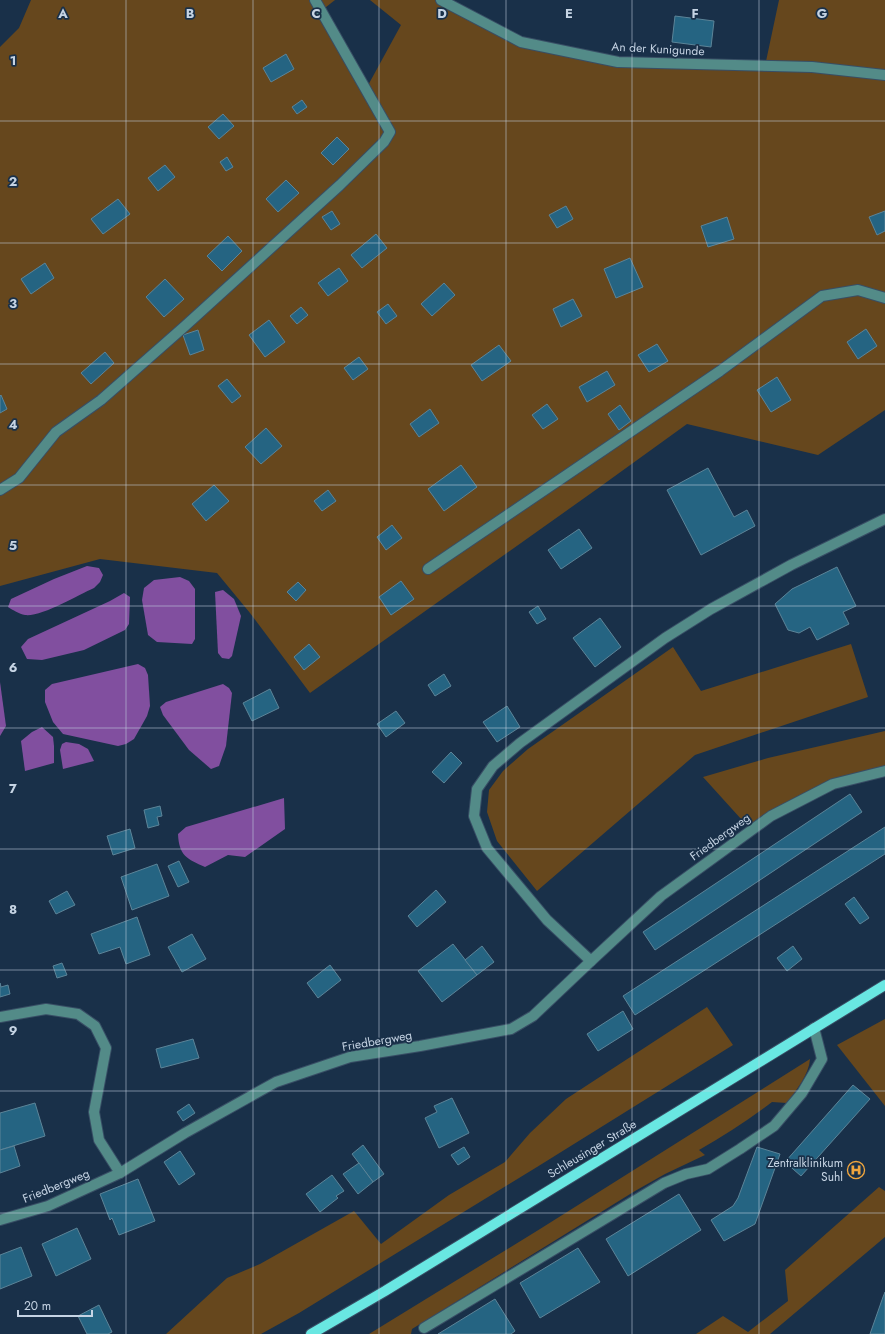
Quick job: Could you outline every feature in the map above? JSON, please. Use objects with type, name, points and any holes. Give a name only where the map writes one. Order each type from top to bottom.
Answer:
[{"type":"main road","name":"Schleusinger Straße","points":[[311,1334],[885,985]]},
{"type":"street","points":[[0,490],[19,478],[56,432],[100,400],[185,326],[340,185],[384,142],[390,132],[315,0]]},
{"type":"street","name":"An der Kunigunde","points":[[440,0],[521,42],[618,62],[812,67],[885,75]]},
{"type":"street","points":[[428,570],[720,371],[822,296],[858,290],[885,298]]},
{"type":"street","points":[[591,961],[547,920],[487,848],[474,816],[477,789],[493,766],[520,743],[666,638],[711,609],[791,566],[885,519]]},
{"type":"street","name":"Friedbergweg","points":[[0,1220],[48,1206],[120,1173],[185,1133],[276,1082],[350,1057],[511,1029],[533,1016],[661,896],[771,816],[833,784],[885,771]]},
{"type":"street","points":[[0,1017],[46,1008],[78,1014],[95,1026],[106,1048],[94,1112],[99,1140],[120,1173]]},
{"type":"street","points":[[424,1328],[664,1183],[686,1174],[708,1168],[774,1126],[802,1093],[822,1059],[814,1028]]},
{"type":"shaded area","points":[[31,0],[335,0],[321,11],[366,89],[401,25],[370,0],[441,0],[521,42],[618,62],[765,66],[779,0],[885,0],[885,410],[818,455],[687,424],[310,693],[250,613],[217,573],[100,559],[0,586],[0,47],[19,28]]},
{"type":"shaded area","points":[[87,566],[99,568],[103,575],[100,582],[94,588],[60,605],[32,615],[25,615],[16,612],[8,607],[11,599],[54,579]]},
{"type":"shaded area","points":[[180,577],[189,581],[195,589],[195,639],[192,644],[157,642],[148,635],[142,600],[144,588],[154,580]]},
{"type":"shaded area","points":[[223,590],[234,599],[241,616],[232,656],[229,659],[222,658],[218,653],[215,592]]},
{"type":"shaded area","points":[[124,593],[130,597],[129,624],[125,630],[84,650],[42,660],[27,659],[21,647],[28,639]]},
{"type":"shaded area","points":[[851,644],[868,697],[695,755],[537,891],[497,841],[487,812],[489,790],[503,771],[528,749],[673,647],[701,691]]},
{"type":"shaded area","points":[[138,664],[145,668],[148,675],[150,706],[147,716],[134,739],[126,744],[118,746],[63,734],[53,722],[45,702],[45,690],[52,684]]},
{"type":"shaded area","points":[[0,682],[6,726],[0,736]]},
{"type":"shaded area","points":[[223,684],[229,688],[232,693],[226,746],[219,766],[211,769],[189,750],[163,715],[160,707],[166,702]]},
{"type":"shaded area","points":[[42,727],[53,737],[54,763],[25,771],[21,741],[32,732]]},
{"type":"shaded area","points":[[885,731],[885,771],[833,784],[751,830],[703,777],[768,758]]},
{"type":"shaded area","points":[[66,742],[79,744],[88,749],[94,761],[63,769],[60,750],[62,744]]},
{"type":"shaded area","points":[[284,798],[285,829],[245,857],[228,855],[205,867],[193,862],[182,852],[178,834],[186,827]]},
{"type":"shaded area","points":[[707,1007],[733,1045],[299,1313],[261,1334],[166,1334],[227,1278],[260,1264],[354,1211],[381,1244],[449,1195],[505,1162],[530,1133],[566,1099]]},
{"type":"shaded area","points":[[885,1019],[885,1106],[837,1045]]},
{"type":"shaded area","points":[[810,1059],[805,1077],[787,1103],[772,1102],[736,1128],[699,1150],[705,1155],[665,1174],[635,1191],[412,1329],[411,1334],[369,1334],[540,1229]]},
{"type":"shaded area","points":[[879,1187],[885,1191],[885,1237],[770,1334],[696,1334],[723,1316],[748,1332],[788,1301],[785,1270]]},
{"type":"building","points":[[675,16],[714,21],[711,47],[672,42]]},
{"type":"building","points":[[286,54],[294,69],[271,82],[263,68]]},
{"type":"building","points":[[302,100],[307,107],[297,114],[292,107]]},
{"type":"building","points":[[223,114],[234,126],[219,139],[208,127]]},
{"type":"building","points":[[337,137],[349,149],[333,165],[321,153]]},
{"type":"building","points":[[227,157],[233,167],[226,171],[220,162]]},
{"type":"building","points":[[165,165],[175,177],[158,191],[148,178]]},
{"type":"building","points":[[286,180],[299,193],[278,212],[266,199]]},
{"type":"building","points":[[118,199],[130,214],[103,234],[91,219]]},
{"type":"building","points":[[566,206],[573,219],[557,228],[549,215]]},
{"type":"building","points":[[332,211],[340,224],[331,230],[322,217]]},
{"type":"building","points":[[885,211],[885,231],[877,235],[869,217]]},
{"type":"building","points":[[727,217],[734,239],[708,247],[701,226]]},
{"type":"building","points":[[376,234],[387,248],[362,268],[351,255]]},
{"type":"building","points":[[228,236],[242,251],[222,271],[207,256]]},
{"type":"building","points":[[630,258],[643,287],[616,298],[604,269]]},
{"type":"building","points":[[45,263],[54,278],[31,294],[21,279]]},
{"type":"building","points":[[339,268],[348,281],[328,296],[318,283]]},
{"type":"building","points":[[165,279],[184,299],[164,317],[146,297]]},
{"type":"building","points":[[444,283],[455,295],[432,316],[421,304]]},
{"type":"building","points":[[573,299],[582,316],[561,327],[553,309]]},
{"type":"building","points":[[388,304],[397,316],[386,324],[377,312]]},
{"type":"building","points":[[301,307],[308,315],[297,324],[290,316]]},
{"type":"building","points":[[269,320],[285,342],[265,357],[249,335]]},
{"type":"building","points":[[866,329],[877,346],[858,359],[847,342]]},
{"type":"building","points":[[198,330],[204,350],[190,355],[183,335]]},
{"type":"building","points":[[657,344],[668,361],[649,372],[638,355]]},
{"type":"building","points":[[499,345],[511,361],[482,381],[471,365]]},
{"type":"building","points":[[105,352],[114,363],[91,384],[81,373]]},
{"type":"building","points":[[359,357],[368,369],[353,380],[344,368]]},
{"type":"building","points":[[607,371],[615,385],[587,402],[579,387]]},
{"type":"building","points":[[777,377],[791,400],[771,412],[757,390]]},
{"type":"building","points":[[227,379],[241,396],[232,403],[218,386]]},
{"type":"building","points":[[1,395],[7,409],[0,413],[0,396]]},
{"type":"building","points":[[547,404],[558,419],[543,429],[532,415]]},
{"type":"building","points":[[620,405],[631,421],[619,430],[608,414]]},
{"type":"building","points":[[430,409],[439,423],[419,437],[410,424]]},
{"type":"building","points":[[266,428],[282,446],[261,464],[245,447]]},
{"type":"building","points":[[461,465],[477,487],[444,511],[428,489]]},
{"type":"building","points":[[708,468],[734,517],[747,510],[755,526],[701,555],[667,490]]},
{"type":"building","points":[[214,485],[229,501],[206,521],[192,504]]},
{"type":"building","points":[[328,490],[336,501],[322,511],[314,501]]},
{"type":"building","points":[[392,525],[402,538],[386,550],[377,537]]},
{"type":"building","points":[[579,529],[592,548],[561,569],[548,550]]},
{"type":"building","points":[[837,567],[856,606],[843,612],[849,624],[817,640],[810,627],[799,633],[788,630],[775,604],[792,589]]},
{"type":"building","points":[[401,581],[414,599],[391,615],[379,597]]},
{"type":"building","points":[[298,582],[306,590],[296,601],[287,592]]},
{"type":"building","points":[[538,606],[546,619],[537,624],[529,612]]},
{"type":"building","points":[[600,618],[621,647],[595,667],[573,638]]},
{"type":"building","points":[[309,644],[320,657],[304,670],[294,657]]},
{"type":"building","points":[[444,674],[451,686],[435,696],[428,685]]},
{"type":"building","points":[[270,689],[279,708],[252,721],[243,703]]},
{"type":"building","points":[[507,706],[520,727],[497,742],[483,722]]},
{"type":"building","points":[[396,711],[405,723],[386,737],[377,724]]},
{"type":"building","points":[[451,752],[462,763],[444,783],[432,772]]},
{"type":"building","points":[[850,794],[862,812],[655,950],[643,932]]},
{"type":"building","points":[[160,806],[162,816],[157,817],[159,825],[148,828],[144,810]]},
{"type":"building","points":[[885,827],[885,854],[635,1015],[623,996]]},
{"type":"building","points":[[130,829],[135,848],[113,855],[107,836]]},
{"type":"building","points":[[179,861],[189,882],[178,887],[168,866]]},
{"type":"building","points":[[157,864],[169,896],[132,910],[121,877]]},
{"type":"building","points":[[436,890],[446,902],[417,927],[408,916]]},
{"type":"building","points":[[67,891],[75,905],[56,914],[49,901]]},
{"type":"building","points":[[854,897],[869,918],[860,924],[845,904]]},
{"type":"building","points":[[137,917],[150,955],[126,964],[120,947],[99,954],[91,934]]},
{"type":"building","points":[[192,934],[206,959],[182,972],[168,947]]},
{"type":"building","points":[[453,944],[477,975],[442,1002],[418,971]]},
{"type":"building","points":[[482,946],[494,962],[477,975],[465,960]]},
{"type":"building","points":[[793,946],[802,959],[787,971],[777,958]]},
{"type":"building","points":[[62,963],[67,975],[57,978],[53,966]]},
{"type":"building","points":[[330,965],[341,980],[318,998],[307,983]]},
{"type":"building","points":[[0,983],[1,987],[8,985],[10,994],[0,997]]},
{"type":"building","points":[[623,1011],[633,1029],[598,1051],[587,1034]]},
{"type":"building","points":[[193,1039],[199,1058],[161,1068],[156,1049]]},
{"type":"building","points":[[853,1085],[870,1099],[801,1176],[785,1162]]},
{"type":"building","points":[[452,1098],[469,1133],[439,1148],[425,1118],[437,1112],[434,1106]]},
{"type":"building","points":[[35,1103],[45,1136],[0,1150],[0,1113]]},
{"type":"building","points":[[189,1104],[195,1113],[183,1121],[177,1112]]},
{"type":"building","points":[[363,1145],[384,1174],[373,1182],[352,1154]]},
{"type":"building","points":[[14,1146],[20,1166],[0,1173],[0,1150]]},
{"type":"building","points":[[464,1147],[470,1157],[458,1165],[451,1155]]},
{"type":"building","points":[[757,1147],[780,1154],[755,1224],[724,1241],[711,1220],[733,1206],[738,1198]]},
{"type":"building","points":[[180,1151],[195,1174],[179,1185],[164,1162]]},
{"type":"building","points":[[359,1163],[373,1182],[358,1194],[343,1174]]},
{"type":"building","points":[[332,1175],[344,1191],[336,1196],[338,1198],[320,1212],[306,1194]]},
{"type":"building","points":[[138,1179],[155,1221],[119,1235],[112,1218],[110,1220],[100,1194]]},
{"type":"building","points":[[679,1194],[701,1230],[628,1276],[606,1239]]},
{"type":"building","points":[[77,1228],[91,1259],[56,1276],[42,1244]]},
{"type":"building","points":[[21,1247],[32,1276],[0,1289],[0,1255]]},
{"type":"building","points":[[578,1248],[600,1282],[540,1318],[520,1283]]},
{"type":"building","points":[[885,1292],[885,1334],[870,1334],[883,1297]]},
{"type":"building","points":[[495,1299],[515,1331],[511,1334],[438,1334]]},
{"type":"building","points":[[99,1305],[112,1332],[108,1334],[87,1334],[78,1316]]},
{"type":"place","name":"Zentralklinikum Suhl","points":[[856,1170]]}]
